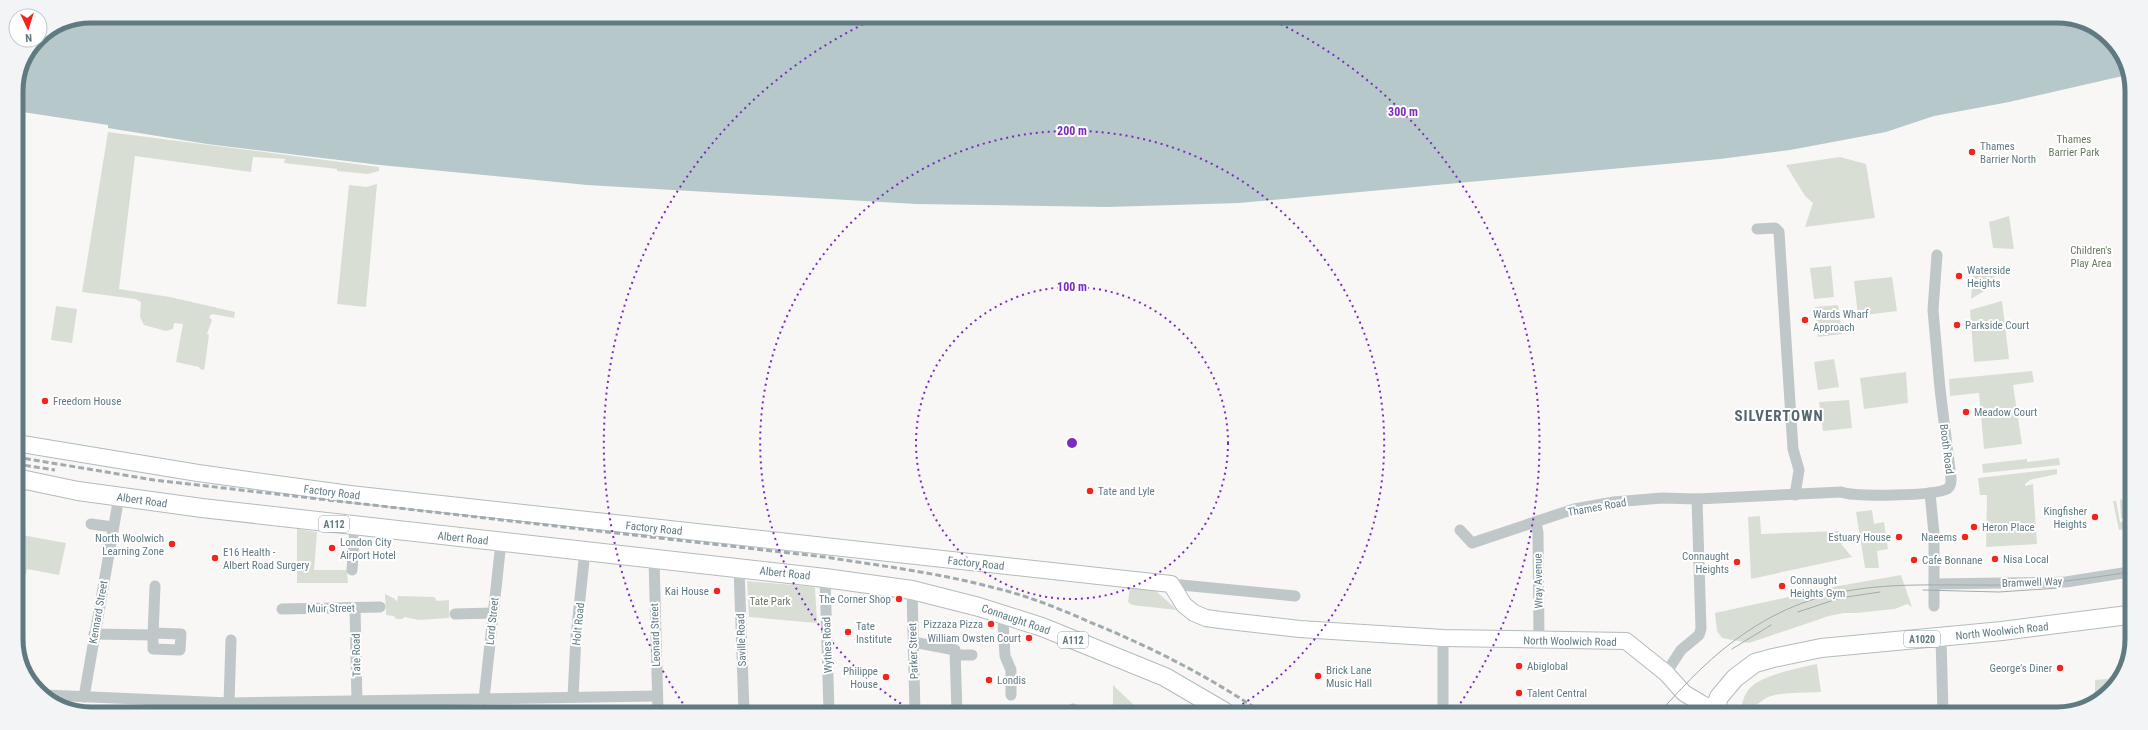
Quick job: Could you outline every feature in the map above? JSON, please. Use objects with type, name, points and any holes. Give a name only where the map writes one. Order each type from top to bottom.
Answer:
[{"type":"main road","name":"Albert Road","points":[[23,479],[118,497],[355,526],[825,578],[912,590]]},
{"type":"main road","name":"Connaught Road","points":[[912,590],[1005,615],[1042,627],[1131,662],[1164,677],[1216,707]]},
{"type":"main road","name":"North Woolwich Road","points":[[1716,707],[1720,697],[1735,678],[1761,661],[1821,648],[2064,624],[2125,615]]},
{"type":"street","points":[[1757,230],[1775,228],[1779,232],[1793,449],[1799,470],[1795,495]]},
{"type":"street","name":"Booth Road","points":[[1795,495],[1841,492],[1849,495],[1930,493],[1948,488],[1951,484],[1940,389],[1934,310],[1937,255]]},
{"type":"street","name":"Factory Road","points":[[23,444],[198,473],[350,494],[1171,584],[1294,596]]},
{"type":"street","points":[[1930,493],[1934,534],[1934,606]]},
{"type":"street","name":"Thames Road","points":[[1460,530],[1472,543],[1574,509],[1614,502],[1662,498],[1697,499],[1795,495]]},
{"type":"street","points":[[1666,673],[1681,650],[1699,635],[1701,629],[1697,499]]},
{"type":"street","name":"Kennard Street","points":[[84,697],[117,508]]},
{"type":"street","name":"Wray Avenue","points":[[1536,522],[1538,533],[1539,641]]},
{"type":"street","points":[[91,524],[113,528]]},
{"type":"street","points":[[352,570],[355,526]]},
{"type":"street","name":"Lord Street","points":[[484,700],[501,542]]},
{"type":"street","name":"Holt Road","points":[[573,698],[576,636],[585,551]]},
{"type":"street","name":"Leonard Street","points":[[654,558],[658,707]]},
{"type":"street","name":"Saville Road","points":[[739,568],[744,707]]},
{"type":"street","name":"Bramwell Way","points":[[1934,580],[2066,582],[2125,573]]},
{"type":"street","name":"Wythes Road","points":[[825,578],[829,707]]},
{"type":"street","name":"North Woolwich Road","points":[[1171,584],[1184,605],[1194,613],[1206,618],[1300,629],[1443,638],[1539,641],[1626,641],[1666,673],[1684,694],[1708,707]]},
{"type":"street","points":[[94,634],[153,634],[155,586]]},
{"type":"street","name":"Parker Street","points":[[912,590],[915,707]]},
{"type":"street","name":"Muir Street","points":[[282,609],[380,607]]},
{"type":"street","name":"Tate Road","points":[[355,608],[357,702]]},
{"type":"street","points":[[455,614],[493,613]]},
{"type":"street","points":[[1005,615],[1003,621],[1005,656],[1011,670],[1011,696]]},
{"type":"street","points":[[1941,637],[1943,707]]},
{"type":"street","points":[[1443,638],[1443,707]]},
{"type":"street","points":[[229,703],[231,640]]},
{"type":"street","points":[[913,642],[955,650],[957,707]]},
{"type":"street","points":[[956,655],[972,655]]},
{"type":"street","points":[[54,695],[229,703],[658,696]]},
{"type":"green space","points":[[108,132],[379,167],[379,171],[368,174],[337,171],[337,169],[284,163],[285,159],[253,157],[251,172],[135,156],[119,289],[170,297],[235,312],[234,318],[212,314],[209,317],[212,320],[207,334],[209,335],[204,370],[200,369],[199,367],[176,362],[183,324],[174,323],[173,329],[166,331],[144,325],[140,317],[141,302],[135,299],[82,292]]},
{"type":"green space","points":[[1840,157],[1866,164],[1875,218],[1805,227],[1813,203],[1805,196],[1786,165]]},
{"type":"green space","points":[[377,184],[366,307],[337,304],[349,185],[366,187]]},
{"type":"green space","points":[[2009,216],[2014,249],[1993,248],[1989,222]]},
{"type":"green space","points":[[1831,266],[1834,297],[1814,299],[1810,268]]},
{"type":"green space","points":[[1973,271],[1993,271],[1996,284],[1971,299]]},
{"type":"green space","points":[[1892,277],[1897,311],[1858,316],[1854,281]]},
{"type":"green space","points":[[2002,301],[2009,359],[1974,362],[1970,310]]},
{"type":"green space","points":[[1838,305],[1842,334],[1818,337],[1815,307]]},
{"type":"green space","points":[[56,306],[77,309],[72,343],[51,340]]},
{"type":"green space","points":[[1834,359],[1839,387],[1818,390],[1814,362]]},
{"type":"green space","points":[[2032,371],[2034,382],[2013,385],[2022,444],[1984,449],[1979,393],[1950,396],[1949,379]]},
{"type":"green space","points":[[1906,372],[1908,403],[1864,409],[1860,378]]},
{"type":"green space","points":[[1849,400],[1852,428],[1823,431],[1819,402]]},
{"type":"green space","points":[[2059,458],[2060,465],[1983,473],[1982,464],[2027,459],[2027,462]]},
{"type":"green space","points":[[2057,469],[2057,474],[2030,480],[2025,484],[2025,486],[2033,484],[2037,544],[1986,547],[1987,495],[1980,495],[1978,478]]},
{"type":"green space","points":[[2120,499],[2125,502],[2125,518],[2121,518]]},
{"type":"green space","points":[[2113,501],[2116,501],[2120,522],[2125,521],[2125,529],[2119,530]]},
{"type":"green space","points":[[1872,510],[1874,524],[1884,522],[1888,549],[1877,551],[1879,568],[1865,568],[1856,512]]},
{"type":"green space","points":[[1760,516],[1761,534],[1839,531],[1842,545],[1852,557],[1751,579],[1748,517]]},
{"type":"green space","points":[[297,529],[317,532],[314,570],[347,570],[348,583],[297,583]]},
{"type":"green space","points":[[23,535],[66,543],[59,575],[27,569],[26,574],[23,574]]},
{"type":"green space","points":[[1901,575],[1912,607],[1907,604],[1895,609],[1844,613],[1829,616],[1749,643],[1722,638],[1717,631],[1715,613],[1838,586]]},
{"type":"green space","name":"Tate Park","points":[[747,581],[815,587],[817,623],[749,617]]},
{"type":"green space","points":[[1130,587],[1156,591],[1177,610],[1132,605],[1128,602]]},
{"type":"green space","points":[[385,594],[395,599],[397,602],[398,596],[434,597],[437,601],[449,600],[449,618],[418,620],[404,617],[403,619],[396,619],[394,616],[386,615]]},
{"type":"green space","points":[[1817,664],[1821,692],[1792,693],[1770,696],[1752,706],[1741,707],[1746,693],[1756,683],[1781,673]]},
{"type":"green space","points":[[2112,678],[2105,687],[2095,695],[2095,680]]},
{"type":"green space","points":[[1113,685],[1136,707],[1113,707]]},
{"type":"shaded area","points":[[91,23],[2057,23],[2070,24],[2079,27],[2098,37],[2116,57],[2123,76],[2009,102],[1934,116],[1886,132],[1790,150],[1720,159],[1239,203],[1107,207],[916,204],[587,185],[380,165],[207,144],[108,128],[108,125],[23,112],[24,78],[28,65],[39,48],[48,48],[48,39],[65,28],[78,24]]},
{"type":"tram line","points":[[1664,707],[1700,669],[1735,640],[1779,613],[1809,601],[1839,593],[1900,585],[2032,584],[2125,573]]},
{"type":"tram line","points":[[1923,590],[1999,592],[2059,588]]},
{"type":"tram line","points":[[1798,612],[1840,598],[1880,592]]},
{"type":"tram line","points":[[1732,649],[1771,625]]},
{"type":"railway","points":[[23,458],[154,480],[825,557],[953,578],[1008,591],[1032,599],[1114,632],[1200,674],[1253,707]]},
{"type":"railway","points":[[23,465],[55,470]]},
{"type":"place","name":"Thames Barrier North","points":[[1972,152]]},
{"type":"place","name":"Waterside Heights","points":[[1959,276]]},
{"type":"place","name":"Wards Wharf Approach","points":[[1805,320]]},
{"type":"place","name":"Parkside Court","points":[[1957,325]]},
{"type":"place","name":"Freedom House","points":[[45,401]]},
{"type":"place","name":"Meadow Court","points":[[1966,412]]},
{"type":"place","name":"Tate and Lyle","points":[[1090,491]]},
{"type":"place","name":"Kingfisher Heights","points":[[2095,517]]},
{"type":"place","name":"Heron Place","points":[[1974,527]]},
{"type":"place","name":"Estuary House","points":[[1899,537]]},
{"type":"place","name":"Naeems","points":[[1965,537]]},
{"type":"place","name":"North Woolwich Learning Zone","points":[[172,544]]},
{"type":"place","name":"London City Airport Hotel","points":[[332,548]]},
{"type":"place","name":"E16 Health - Albert Road Surgery","points":[[215,558]]},
{"type":"place","name":"Nisa Local","points":[[1995,559]]},
{"type":"place","name":"Cafe Bonnane","points":[[1914,560]]},
{"type":"place","name":"Connaught Heights","points":[[1737,562]]},
{"type":"place","name":"Connaught Heights Gym","points":[[1782,586]]},
{"type":"place","name":"Kai House","points":[[717,591]]},
{"type":"place","name":"The Corner Shop","points":[[899,599]]},
{"type":"place","name":"Pizzaza Pizza","points":[[991,624]]},
{"type":"place","name":"Tate Institute","points":[[848,632]]},
{"type":"place","name":"William Owsten Court","points":[[1029,638]]},
{"type":"place","name":"Abiglobal","points":[[1519,666]]},
{"type":"place","name":"George's Diner","points":[[2060,668]]},
{"type":"place","name":"Brick Lane Music Hall","points":[[1318,676]]},
{"type":"place","name":"Philippe House","points":[[886,677]]},
{"type":"place","name":"Londis","points":[[989,680]]},
{"type":"place","name":"Talent Central","points":[[1519,693]]},
{"type":"district","name":"SILVERTOWN","points":[[1779,416]]},
{"type":"park label","name":"Thames Barrier Park","points":[[2074,145]]},
{"type":"park label","name":"Children's Play Area","points":[[2091,256]]}]
